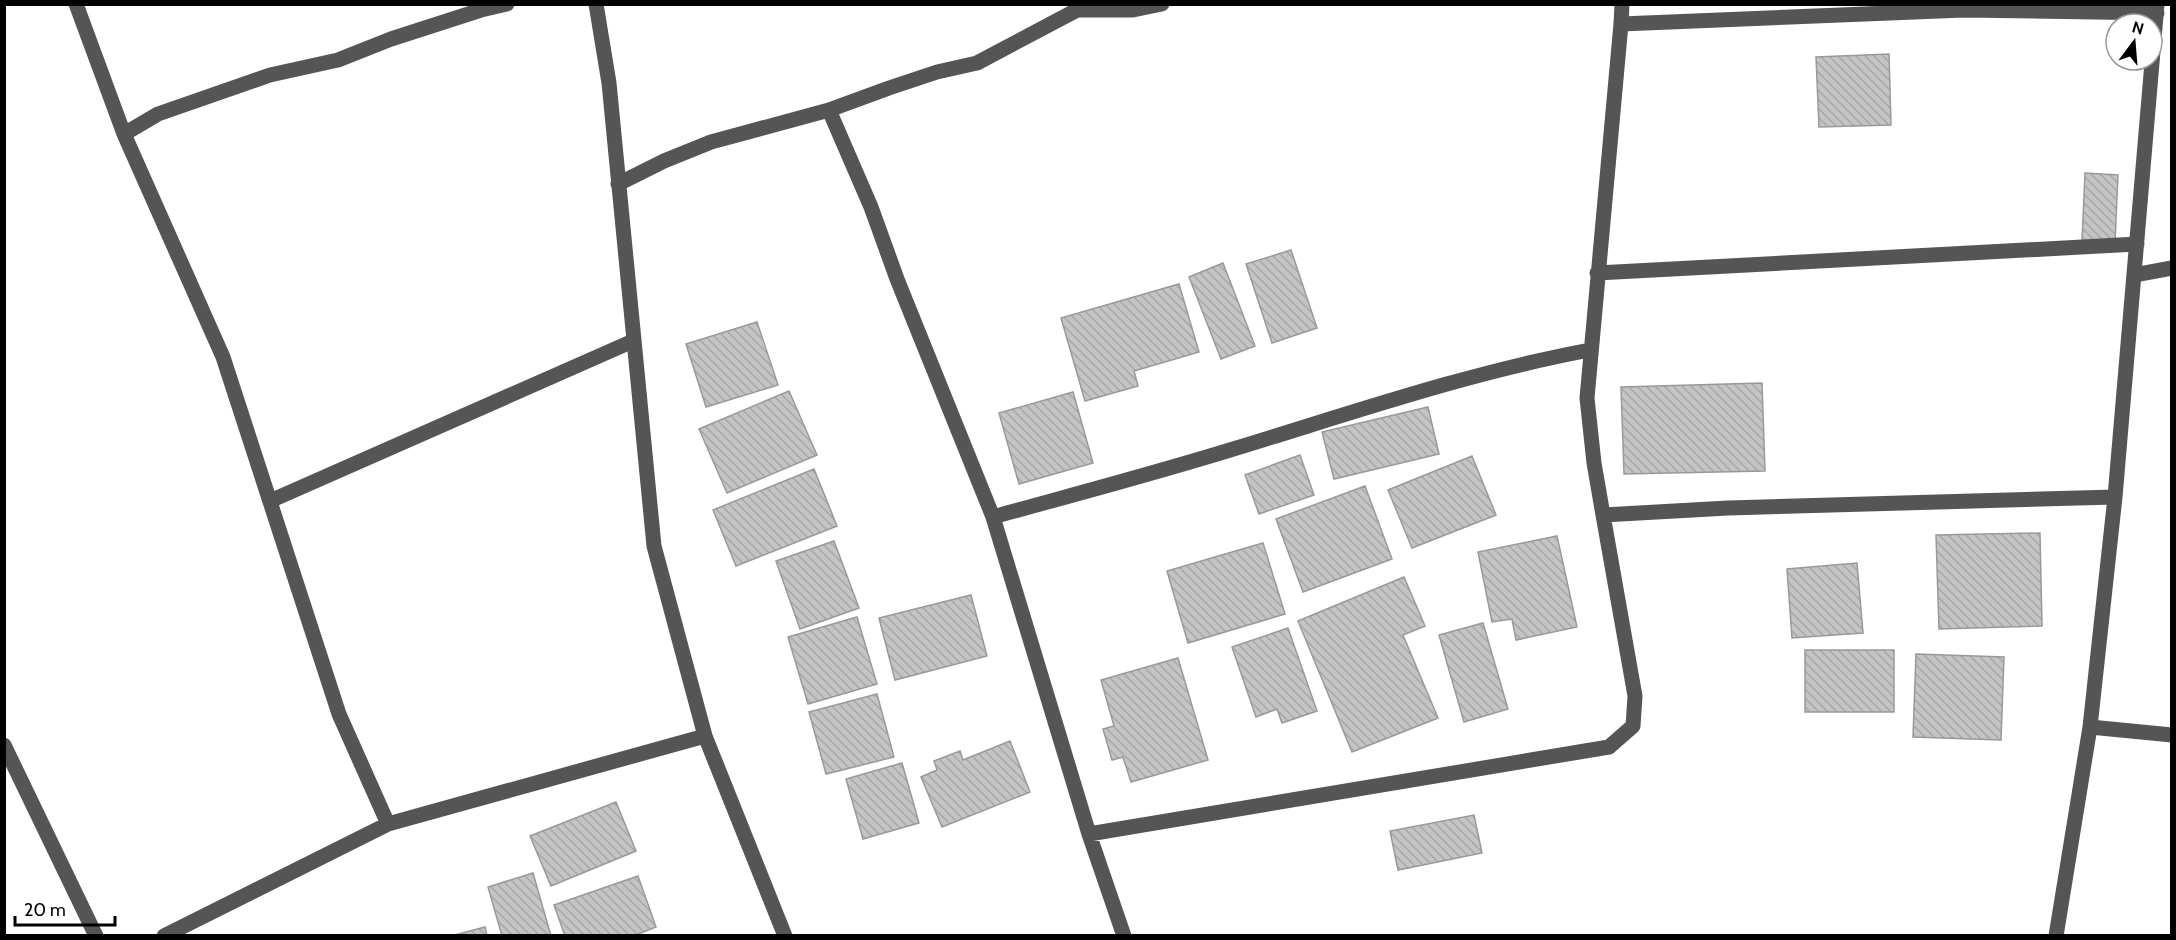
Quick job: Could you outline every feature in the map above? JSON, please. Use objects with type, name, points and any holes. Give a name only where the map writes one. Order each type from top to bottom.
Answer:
[{"type":"street","points":[[76,4],[124,134],[223,357],[339,714],[388,824]]},
{"type":"street","points":[[124,134],[158,114],[270,75],[338,60],[391,39],[507,4]]},
{"type":"street","points":[[596,4],[609,83],[654,546],[705,736],[785,936]]},
{"type":"street","points":[[618,184],[664,161],[711,142],[829,110],[898,84],[977,63],[1077,7],[1133,10],[1162,4]]},
{"type":"street","points":[[1089,834],[1609,747],[1633,726],[1635,696],[1594,463],[1587,398],[1622,4]]},
{"type":"street","points":[[1622,24],[1964,10],[2157,9],[2115,497],[2090,727],[2056,936]]},
{"type":"street","points":[[829,110],[872,207],[897,279],[993,517],[1089,834],[1124,936]]},
{"type":"street","points":[[1597,273],[2137,244]]},
{"type":"street","points":[[2134,275],[2172,268]]},
{"type":"street","points":[[270,501],[633,341]]},
{"type":"street","points":[[993,517],[1227,451],[1446,383],[1523,363],[1590,350]]},
{"type":"street","points":[[1604,515],[1728,508],[2115,497]]},
{"type":"street","points":[[2090,727],[2172,735]]},
{"type":"street","points":[[164,936],[388,824],[705,736]]},
{"type":"street","points":[[4,745],[96,936]]},
{"type":"building","points":[[1889,54],[1891,125],[1819,127],[1816,57]]},
{"type":"building","points":[[2085,173],[2118,175],[2115,243],[2082,241]]},
{"type":"building","points":[[1291,250],[1317,328],[1272,343],[1246,264]]},
{"type":"building","points":[[1223,263],[1255,346],[1221,359],[1189,277]]},
{"type":"building","points":[[1179,284],[1199,352],[1134,371],[1138,386],[1085,401],[1061,318]]},
{"type":"building","points":[[757,322],[778,385],[706,407],[686,344]]},
{"type":"building","points":[[1762,383],[1765,471],[1624,474],[1621,387]]},
{"type":"building","points":[[789,391],[817,455],[727,493],[699,429]]},
{"type":"building","points":[[1073,392],[1093,463],[1019,484],[999,413]]},
{"type":"building","points":[[1428,407],[1439,454],[1334,479],[1322,432]]},
{"type":"building","points":[[1300,455],[1314,495],[1259,514],[1245,475]]},
{"type":"building","points":[[1472,456],[1496,515],[1412,548],[1388,490]]},
{"type":"building","points":[[814,469],[837,526],[736,566],[713,510]]},
{"type":"building","points":[[1365,486],[1392,559],[1303,592],[1276,519]]},
{"type":"building","points":[[2040,533],[2042,626],[1939,629],[1936,535]]},
{"type":"building","points":[[1557,536],[1577,627],[1516,640],[1512,619],[1492,622],[1478,552]]},
{"type":"building","points":[[834,541],[859,608],[800,629],[776,561]]},
{"type":"building","points":[[1263,543],[1285,614],[1188,643],[1167,571]]},
{"type":"building","points":[[1857,563],[1863,633],[1792,638],[1787,569]]},
{"type":"building","points":[[1404,577],[1425,626],[1403,635],[1438,718],[1352,752],[1298,621]]},
{"type":"building","points":[[971,595],[987,656],[895,680],[879,618]]},
{"type":"building","points":[[857,617],[877,684],[808,704],[788,637]]},
{"type":"building","points":[[1483,623],[1508,709],[1464,722],[1439,635]]},
{"type":"building","points":[[1288,628],[1317,711],[1282,723],[1277,709],[1256,717],[1232,647]]},
{"type":"building","points":[[1805,650],[1894,650],[1894,712],[1805,712]]},
{"type":"building","points":[[1916,654],[2004,657],[2001,740],[1913,737]]},
{"type":"building","points":[[1178,658],[1208,760],[1131,782],[1123,757],[1112,760],[1103,729],[1114,726],[1101,680]]},
{"type":"building","points":[[877,694],[894,757],[826,774],[809,712]]},
{"type":"building","points":[[1010,741],[1030,792],[942,827],[921,777],[937,770],[934,761],[960,751],[963,760]]},
{"type":"building","points":[[902,763],[919,823],[863,839],[846,779]]},
{"type":"building","points":[[616,802],[636,851],[551,886],[530,836]]},
{"type":"building","points":[[1474,815],[1482,853],[1398,870],[1390,831]]},
{"type":"building","points":[[533,873],[551,936],[502,936],[488,887]]},
{"type":"building","points":[[638,876],[656,927],[633,936],[565,936],[554,905]]},
{"type":"building","points":[[485,927],[487,936],[451,936]]}]
